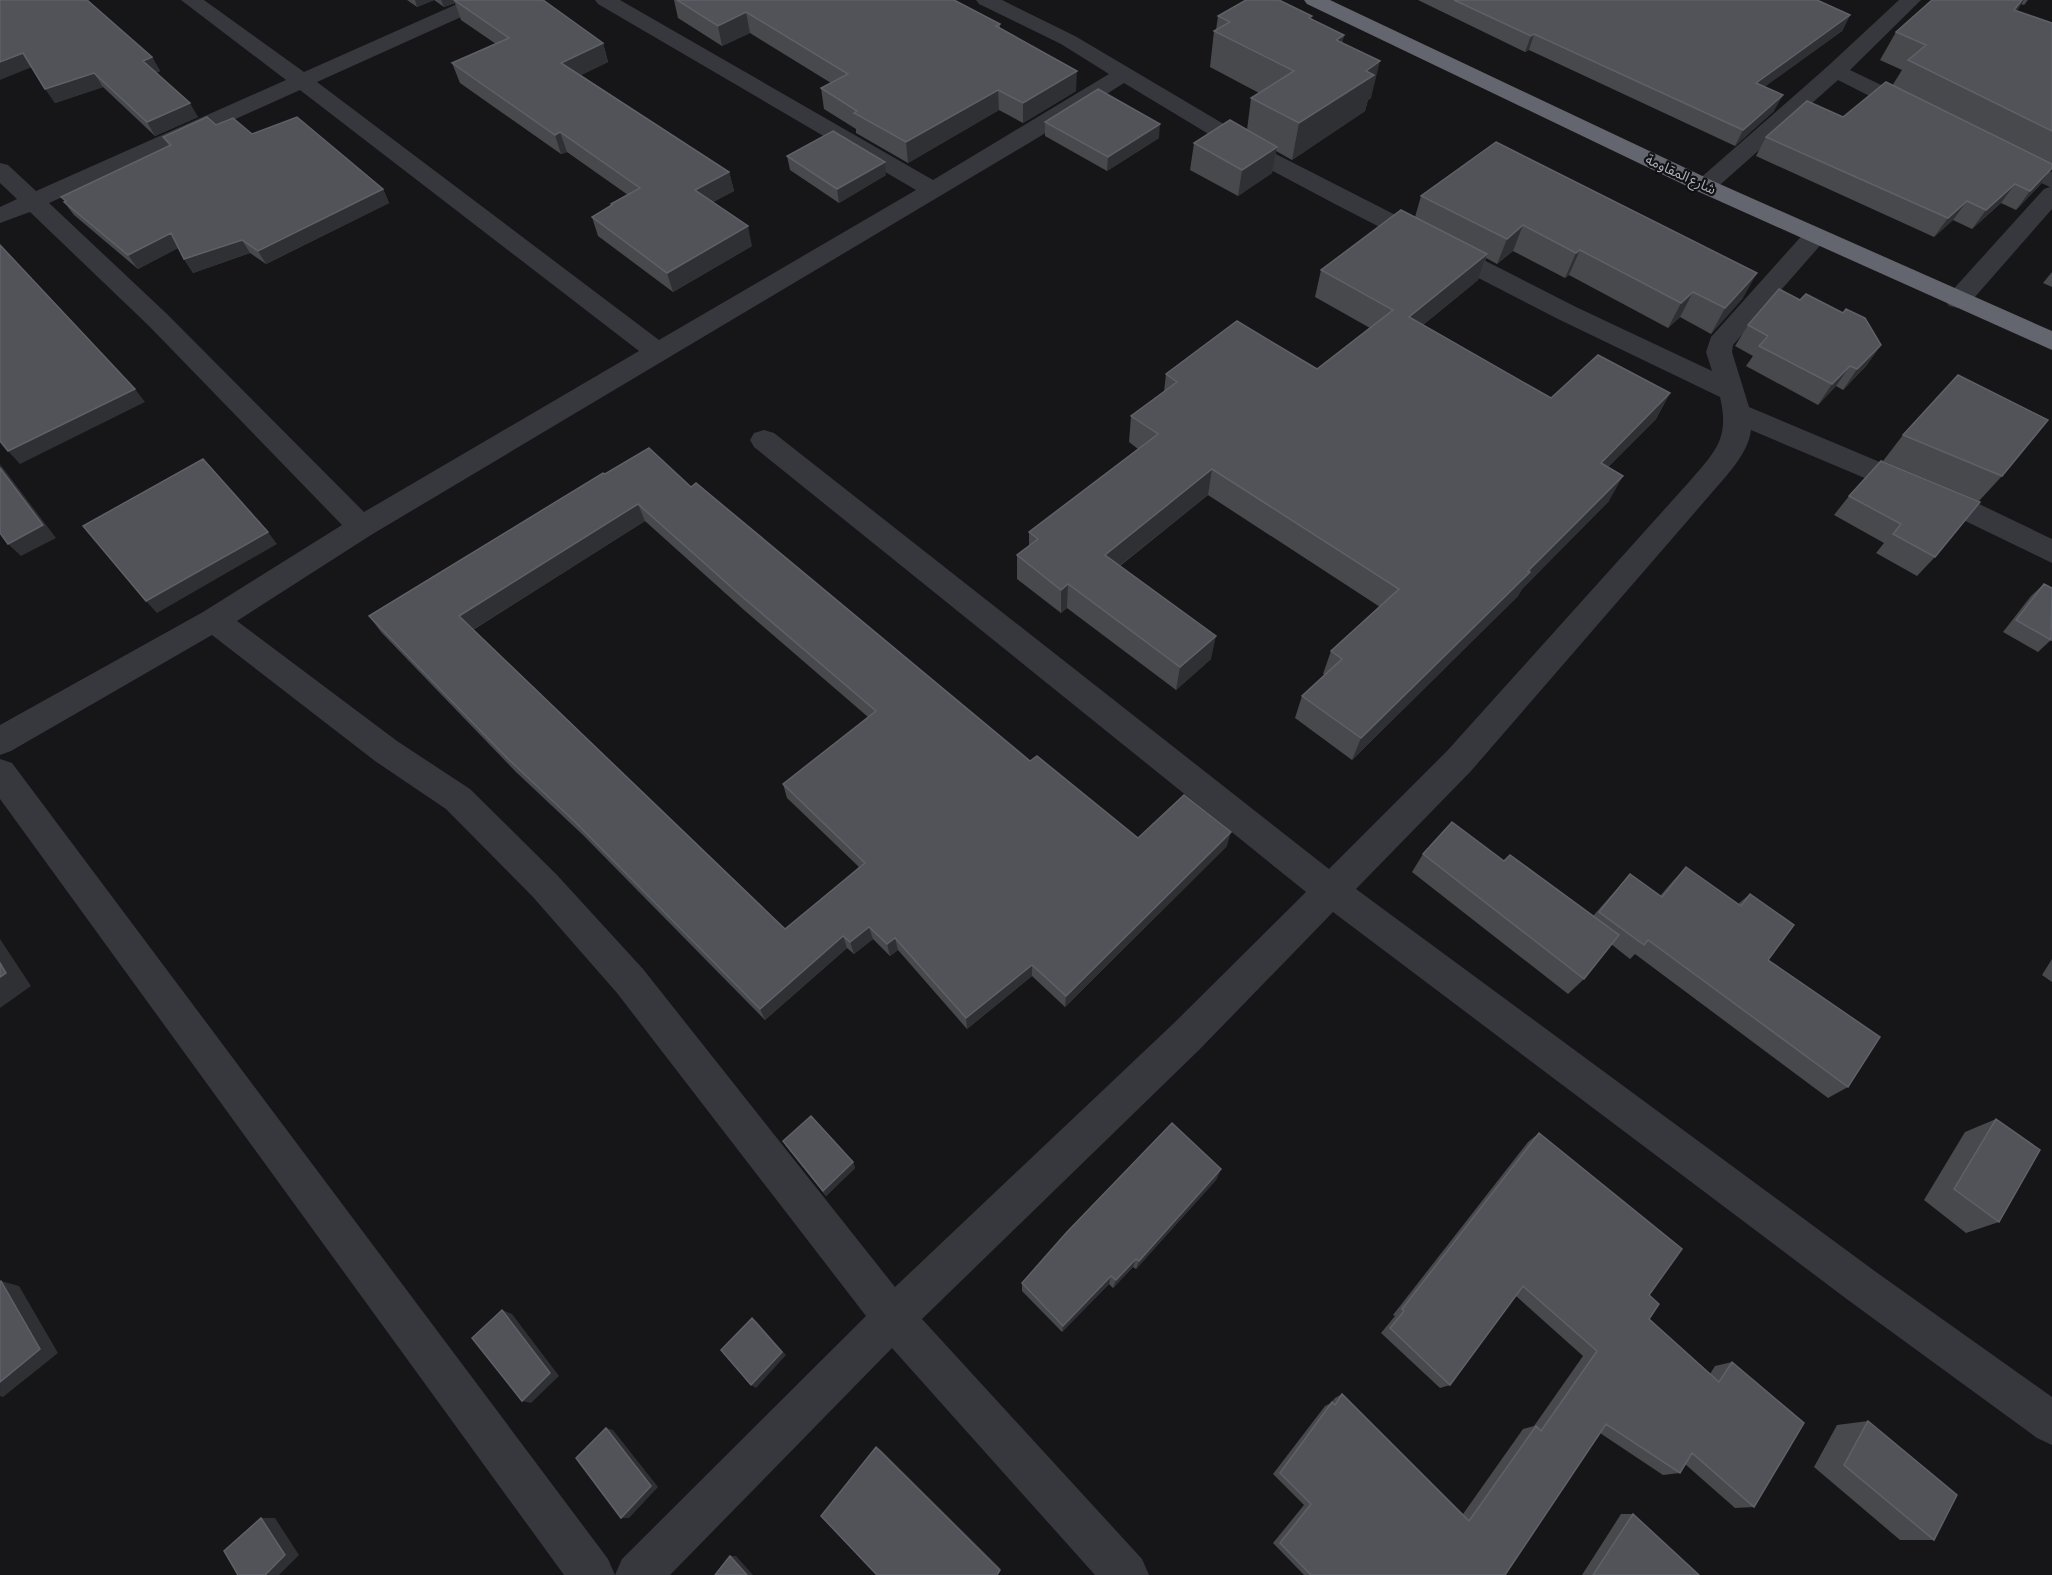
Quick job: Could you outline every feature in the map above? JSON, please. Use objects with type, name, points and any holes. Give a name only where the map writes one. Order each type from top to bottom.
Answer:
[{"type":"highway","name":"شارع المقاومة","points":[[1314,0],[1705,186],[2052,340]]},
{"type":"street","points":[[190,0],[302,81],[656,351]]},
{"type":"street","points":[[0,216],[483,0]]},
{"type":"street","points":[[605,0],[932,189]]},
{"type":"street","points":[[986,0],[1068,40],[1258,154],[1734,402],[2052,552]]},
{"type":"street","points":[[1705,186],[1836,71],[1911,0]]},
{"type":"street","points":[[1836,71],[1938,122]]},
{"type":"street","points":[[0,741],[214,620],[361,527],[1031,132],[1124,74]]},
{"type":"street","points":[[1987,148],[2052,182]]},
{"type":"street","points":[[0,170],[31,202],[158,320],[361,527]]},
{"type":"street","points":[[1958,300],[2042,221],[2052,194]]},
{"type":"street","points":[[638,1575],[893,1318],[1187,1036],[1459,761],[1700,489],[1737,434],[1734,402],[1719,352],[1724,336],[1815,236]]},
{"type":"street","points":[[764,440],[1330,890],[1862,1286],[2052,1423]]},
{"type":"street","points":[[214,620],[386,751],[458,799],[545,886],[630,981],[893,1318],[1126,1575]]},
{"type":"street","points":[[0,773],[592,1575]]},
{"type":"building","points":[[0,0],[87,0],[152,57],[143,61],[190,103],[147,122],[94,73],[45,89],[23,53],[0,62]]},
{"type":"building","points":[[454,0],[543,0],[603,43],[561,63],[729,172],[695,190],[748,226],[667,273],[592,217],[640,188],[560,132],[555,135],[452,63],[509,38]]},
{"type":"building","points":[[677,0],[954,0],[1000,24],[996,26],[1077,71],[1023,103],[998,90],[906,142],[854,113],[857,111],[821,88],[848,74],[746,12],[718,26]]},
{"type":"building","points":[[1246,0],[1279,0],[1312,16],[1309,18],[1344,35],[1336,40],[1380,61],[1366,71],[1374,75],[1299,123],[1251,98],[1294,71],[1214,31],[1230,22],[1218,16]]},
{"type":"building","points":[[1454,0],[1817,0],[1850,15],[1756,83],[1783,95],[1743,130],[1534,34],[1531,36]]},
{"type":"building","points":[[1932,0],[2022,0],[2014,10],[2052,23],[2052,131],[1908,60],[1926,45],[1896,32]]},
{"type":"building","points":[[1886,82],[2052,164],[2052,168],[2030,191],[2015,184],[1986,210],[1967,201],[1948,218],[1766,137],[1807,101],[1843,117]]},
{"type":"building","points":[[1098,89],[1160,124],[1108,157],[1045,122]]},
{"type":"building","points":[[207,117],[216,125],[233,118],[252,134],[297,117],[383,189],[258,251],[242,240],[184,259],[171,233],[128,255],[64,202],[66,201],[61,197],[171,145],[163,137]]},
{"type":"building","points":[[1230,120],[1277,147],[1242,170],[1194,143]]},
{"type":"building","points":[[833,131],[885,162],[837,189],[787,156]]},
{"type":"building","points":[[1496,142],[1757,273],[1725,308],[1693,292],[1681,303],[1580,250],[1576,253],[1523,225],[1507,239],[1421,196]]},
{"type":"building","points":[[1401,210],[1487,254],[1409,317],[1551,398],[1598,355],[1670,393],[1601,463],[1623,476],[1528,571],[1530,572],[1361,738],[1302,696],[1342,659],[1331,651],[1399,589],[1212,469],[1105,555],[1216,636],[1180,667],[1068,584],[1061,590],[1017,555],[1038,539],[1029,532],[1158,434],[1131,416],[1177,382],[1166,374],[1237,321],[1317,369],[1393,310],[1321,270]]},
{"type":"building","points":[[0,245],[135,389],[8,451],[0,441]]},
{"type":"building","points":[[1779,289],[1800,300],[1806,294],[1843,313],[1846,309],[1865,318],[1881,345],[1857,369],[1850,366],[1832,384],[1759,346],[1768,336],[1748,325]]},
{"type":"building","points":[[1958,375],[2048,420],[2002,476],[1903,435]]},
{"type":"building","points":[[649,448],[691,487],[696,483],[1030,761],[1037,756],[1138,838],[1184,795],[1231,832],[1066,996],[1032,965],[966,1018],[895,938],[887,944],[869,927],[850,942],[843,936],[760,1009],[575,822],[507,758],[369,616],[603,473],[605,474]],"holes":[[[638,504],[876,711],[783,784],[865,863],[785,929],[459,616]]]},
{"type":"building","points":[[203,459],[268,532],[146,601],[83,526]]},
{"type":"building","points":[[1881,461],[1980,502],[1935,557],[1893,534],[1901,524],[1849,496]]},
{"type":"building","points":[[0,468],[43,525],[8,544],[0,533]]},
{"type":"building","points":[[2044,584],[2052,588],[2051,640],[2016,620]]},
{"type":"building","points":[[1452,822],[1504,861],[1510,855],[1619,935],[1584,979],[1423,854]]},
{"type":"building","points":[[1686,867],[1741,906],[1750,894],[1794,925],[1768,960],[1880,1037],[1848,1087],[1648,940],[1644,945],[1599,912],[1630,874],[1662,897]]},
{"type":"building","points":[[0,963],[6,973],[0,977]]},
{"type":"building","points":[[811,1116],[853,1162],[823,1191],[783,1141]]},
{"type":"building","points":[[1996,1119],[2040,1150],[1999,1222],[1954,1189]]},
{"type":"building","points":[[1172,1123],[1221,1169],[1139,1261],[1136,1259],[1116,1280],[1111,1276],[1063,1326],[1022,1283],[1067,1232]]},
{"type":"building","points":[[1539,1133],[1682,1249],[1649,1295],[1659,1304],[1649,1319],[1719,1382],[1732,1362],[1804,1423],[1754,1507],[1692,1453],[1680,1473],[1606,1424],[1505,1575],[1311,1575],[1280,1543],[1311,1504],[1280,1473],[1332,1402],[1335,1405],[1342,1394],[1469,1521],[1536,1426],[1541,1431],[1597,1351],[1523,1286],[1450,1385],[1390,1328],[1404,1311],[1402,1309]]},
{"type":"building","points":[[0,1282],[40,1349],[0,1382]]},
{"type":"building","points":[[502,1310],[550,1373],[522,1401],[472,1338]]},
{"type":"building","points":[[752,1318],[782,1352],[751,1385],[721,1350]]},
{"type":"building","points":[[1868,1421],[1957,1495],[1934,1540],[1844,1465]]},
{"type":"building","points":[[606,1428],[651,1486],[621,1518],[576,1458]]},
{"type":"building","points":[[876,1447],[1000,1570],[997,1575],[877,1575],[821,1516]]},
{"type":"building","points":[[1633,1514],[1699,1575],[1593,1575]]},
{"type":"building","points":[[261,1518],[285,1555],[265,1575],[238,1575],[224,1551]]},
{"type":"building","points":[[730,1556],[747,1575],[715,1575]]}]
